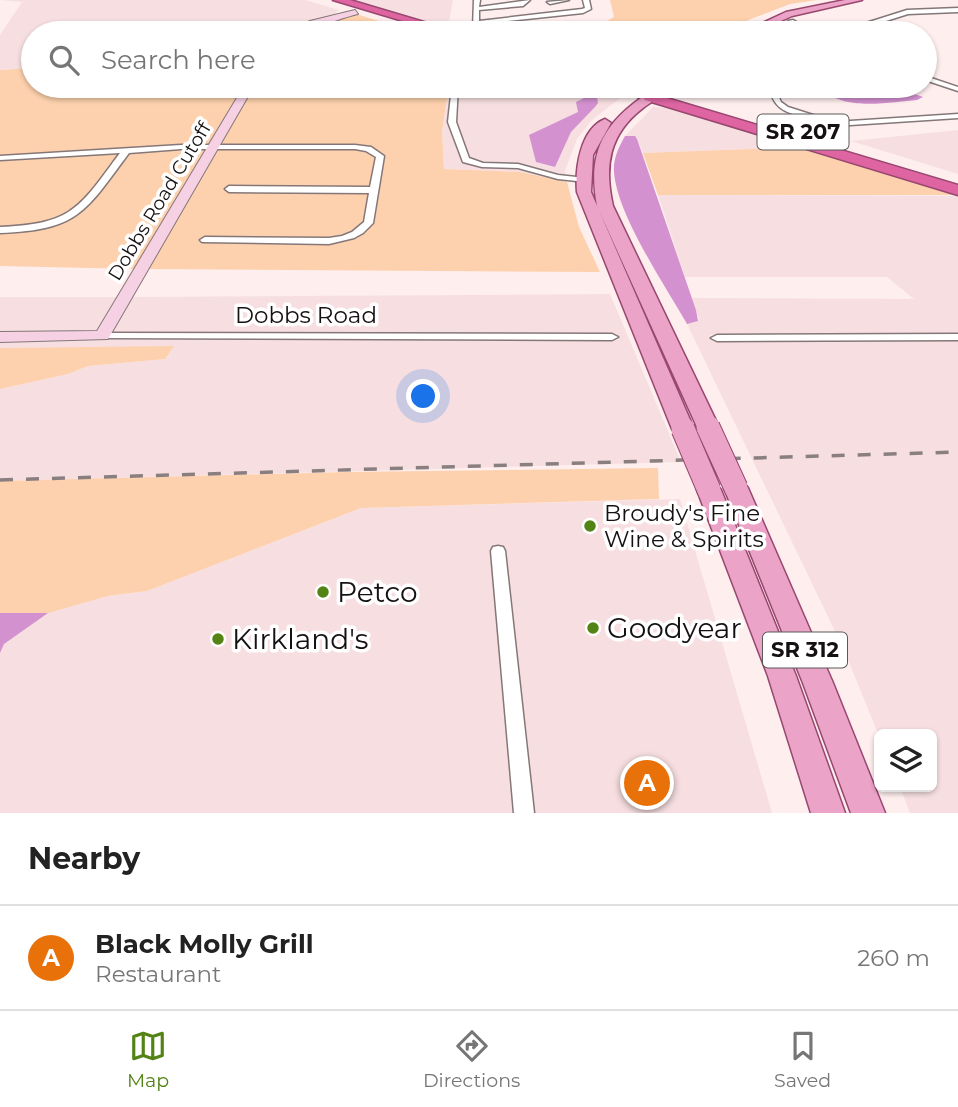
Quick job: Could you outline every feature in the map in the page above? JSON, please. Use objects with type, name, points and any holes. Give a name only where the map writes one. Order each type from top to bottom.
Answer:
[{"type":"highway","points":[[335,7],[367,8],[411,21]]},
{"type":"highway","points":[[335,7],[387,21]]},
{"type":"highway","points":[[355,12],[389,15]]},
{"type":"highway","name":"SR 207","points":[[660,98],[958,190]]},
{"type":"highway","name":"SR 207","points":[[668,98],[778,125],[958,180]]},
{"type":"main road","points":[[771,21],[816,7],[862,1]]},
{"type":"main road","points":[[779,17],[792,21],[862,1]]},
{"type":"main road","name":"SR 312","points":[[641,98],[595,133],[586,155],[583,180],[588,205],[683,429],[722,489],[818,683],[867,813]]},
{"type":"main road","name":"SR 312","points":[[643,98],[614,129],[604,148],[599,181],[607,210],[708,427],[722,489],[828,813]]},
{"type":"main road","points":[[583,180],[592,182],[599,207],[607,210]]},
{"type":"street","points":[[477,0],[477,21]]},
{"type":"street","points":[[477,9],[523,4],[527,0]]},
{"type":"street","points":[[550,2],[566,0]]},
{"type":"street","points":[[495,21],[583,11],[588,9],[586,0]]},
{"type":"street","points":[[311,21],[335,7]]},
{"type":"street","points":[[946,10],[958,17]]},
{"type":"street","points":[[879,21],[907,12],[958,10]]},
{"type":"street","points":[[937,82],[958,89]]},
{"type":"street","name":"Dobbs Road Cutoff","points":[[102,336],[242,98]]},
{"type":"street","points":[[454,98],[452,122],[466,160],[482,165],[525,167],[547,175],[583,180]]},
{"type":"street","points":[[777,98],[781,106],[798,114],[835,124],[958,116]]},
{"type":"street","points":[[778,125],[798,114]]},
{"type":"street","points":[[0,158],[126,152],[169,147],[368,149],[380,156],[368,223],[361,231],[347,238],[329,241],[205,240]]},
{"type":"street","points":[[0,230],[50,226],[77,214],[126,152]]},
{"type":"street","points":[[229,190],[375,190]]},
{"type":"street","name":"Dobbs Road","points":[[0,337],[612,337]]},
{"type":"street","points":[[717,338],[958,337]]},
{"type":"street","points":[[498,551],[524,813]]},
{"type":"shaded area","points":[[0,0],[305,0],[339,10],[319,21],[21,21],[21,69],[0,70],[0,35],[22,2]]},
{"type":"shaded area","points":[[350,0],[453,0],[449,21],[426,21]]},
{"type":"shaded area","points":[[610,0],[817,0],[790,4],[746,21],[607,21],[614,17]]},
{"type":"shaded area","points":[[353,13],[379,21],[329,21]]},
{"type":"shaded area","points":[[21,69],[21,98],[239,98],[135,269],[0,266],[0,70]]},
{"type":"shaded area","points":[[246,98],[447,98],[442,131],[444,169],[520,172],[567,182],[579,227],[600,272],[146,269]]},
{"type":"shaded area","points":[[447,98],[587,98],[577,102],[578,112],[536,162],[555,167],[571,132],[595,107],[597,98],[620,98],[591,121],[577,139],[565,171],[567,182],[520,172],[444,169],[442,131]]},
{"type":"shaded area","points":[[584,98],[597,98],[598,103],[571,132],[555,167],[536,162],[529,135],[578,112],[576,102]]},
{"type":"shaded area","points":[[837,98],[921,98],[867,104]]},
{"type":"shaded area","points":[[653,107],[677,109],[808,147],[643,153],[637,139],[625,136]]},
{"type":"shaded area","points":[[958,130],[958,174],[851,141]]},
{"type":"shaded area","points":[[625,136],[635,136],[637,139],[698,321],[687,324],[643,249],[624,208],[617,189],[614,167]]},
{"type":"shaded area","points":[[808,147],[954,195],[658,195],[643,153]]},
{"type":"shaded area","points":[[658,195],[958,196],[958,334],[710,335],[713,341],[958,340],[958,813],[910,813],[902,792],[937,792],[937,729],[876,729],[844,650],[687,324],[699,319],[692,298],[914,299],[887,277],[685,277]]},
{"type":"shaded area","points":[[610,294],[681,462],[0,481],[0,389],[68,374],[88,366],[165,359],[173,347],[0,348],[0,340],[619,340],[617,334],[110,333],[130,297]]},
{"type":"shaded area","points":[[0,297],[118,297],[97,333],[0,334]]},
{"type":"shaded area","points":[[174,346],[165,359],[88,366],[68,374],[0,389],[0,348]]},
{"type":"shaded area","points":[[658,468],[659,499],[361,508],[147,591],[108,596],[48,613],[0,613],[0,481],[347,472]]},
{"type":"shaded area","points":[[680,499],[772,813],[0,813],[0,653],[4,644],[47,612],[108,596],[147,591],[361,508]]},
{"type":"shaded area","points":[[0,613],[48,613],[4,644],[0,653]]},
{"type":"railway","points":[[0,480],[958,452]]},
{"type":"place","name":"Broudy's Fine Wine & Spirits","points":[[590,526]]},
{"type":"place","name":"Petco","points":[[323,592]]},
{"type":"place","name":"Goodyear","points":[[593,628]]},
{"type":"place","name":"Kirkland's","points":[[218,639]]},
{"type":"place","name":"Black Molly Grill","points":[[647,783]]}]
